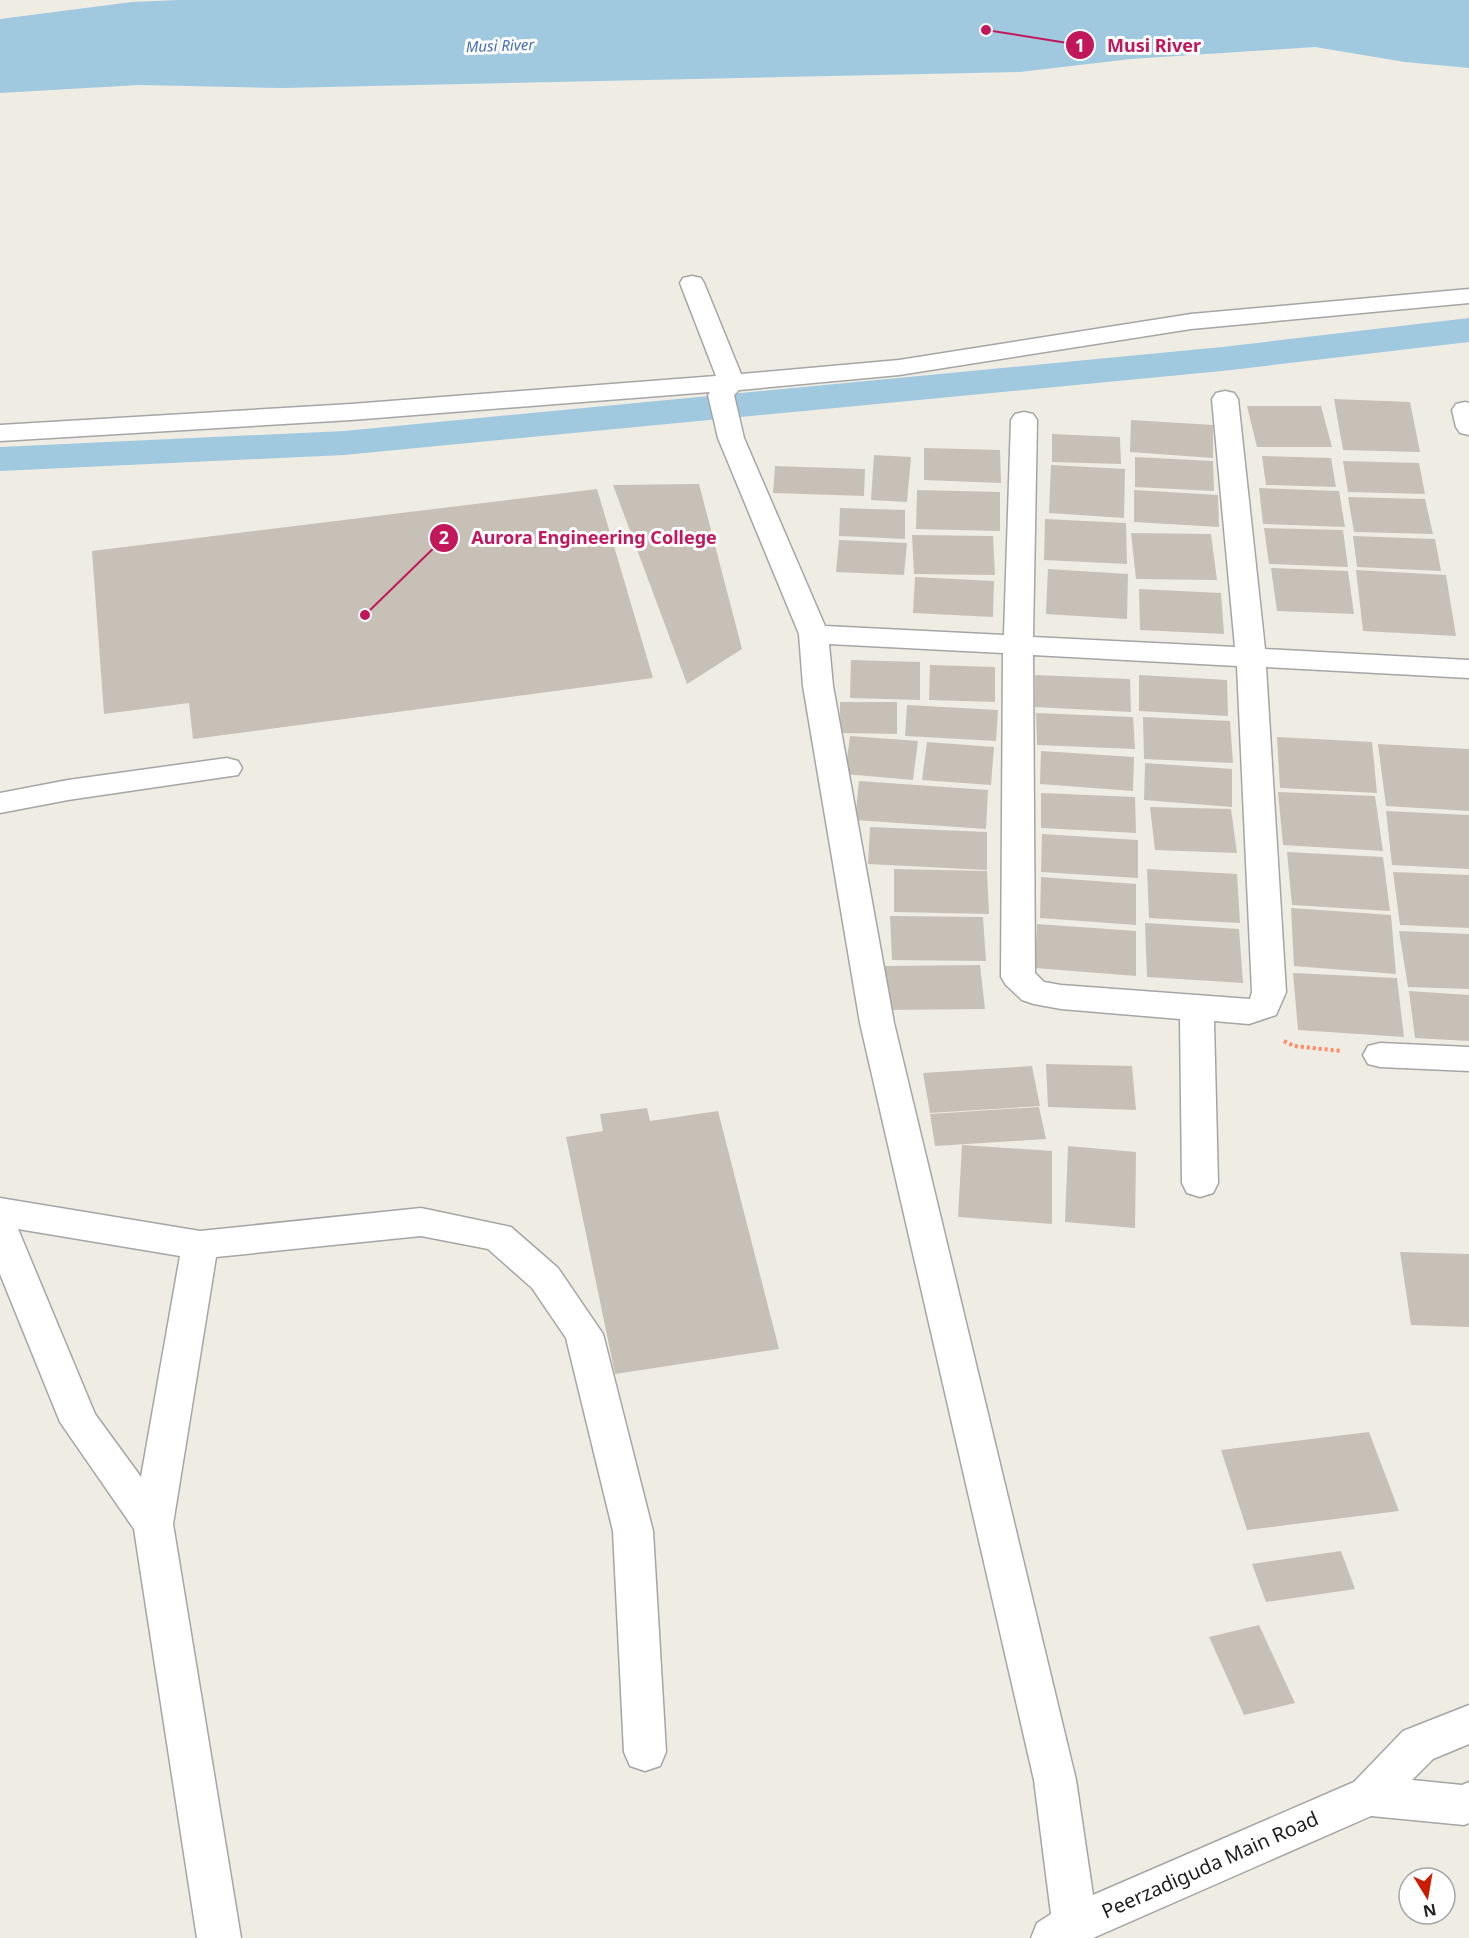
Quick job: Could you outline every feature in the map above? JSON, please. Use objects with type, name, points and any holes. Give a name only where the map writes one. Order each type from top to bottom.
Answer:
[{"type":"street","points":[[692,283],[726,388],[731,438],[814,634],[818,686],[877,1023],[1056,1780],[1064,1931]]},
{"type":"street","points":[[0,434],[726,388],[905,367],[1150,327],[1233,316],[1469,296]]},
{"type":"street","points":[[1024,420],[1018,644],[1018,977],[1034,992],[1061,997],[1249,1012],[1264,1007],[1269,992],[1251,658],[1225,399]]},
{"type":"street","points":[[814,634],[1469,669]]},
{"type":"street","points":[[0,803],[68,790],[227,768]]},
{"type":"street","points":[[1197,1007],[1200,1183]]},
{"type":"street","points":[[1380,1055],[1469,1059]]},
{"type":"street","points":[[0,1212],[200,1245],[421,1222],[498,1237],[545,1278],[584,1334],[633,1531],[645,1752]]},
{"type":"street","points":[[0,1229],[79,1422],[153,1524]]},
{"type":"street","points":[[200,1245],[153,1524],[219,1938]]},
{"type":"street","name":"Peerzadiguda Main Road","points":[[1064,1931],[1369,1796],[1418,1745],[1469,1724]]},
{"type":"street","name":"Peerzadiguda Main Road","points":[[1369,1796],[1464,1805],[1469,1802]]},
{"type":"path","points":[[1249,1012],[1282,1040],[1294,1046],[1380,1055]]},
{"type":"water","points":[[178,0],[1469,0],[1469,68],[1405,62],[1315,47],[1131,59],[1020,72],[282,88],[139,85],[0,93],[0,19],[132,2]]},
{"type":"building","points":[[1334,399],[1410,402],[1420,452],[1343,450]]},
{"type":"building","points":[[1247,406],[1321,406],[1332,447],[1257,447]]},
{"type":"building","points":[[1131,420],[1213,425],[1213,458],[1130,452]]},
{"type":"building","points":[[1052,434],[1120,437],[1121,464],[1052,462]]},
{"type":"building","points":[[924,448],[1000,450],[1001,483],[924,480]]},
{"type":"building","points":[[874,455],[911,457],[907,502],[871,500]]},
{"type":"building","points":[[1262,456],[1331,458],[1336,487],[1266,485]]},
{"type":"building","points":[[1135,457],[1213,461],[1214,491],[1135,487]]},
{"type":"building","points":[[1343,461],[1419,463],[1425,494],[1348,492]]},
{"type":"building","points":[[1051,465],[1125,469],[1124,518],[1049,513]]},
{"type":"building","points":[[775,466],[865,469],[864,496],[773,493]]},
{"type":"building","points":[[699,484],[742,649],[687,684],[613,485]]},
{"type":"building","points":[[1259,488],[1339,491],[1345,527],[1263,524]]},
{"type":"building","points":[[597,489],[653,678],[193,739],[189,703],[104,714],[92,551]]},
{"type":"building","points":[[917,490],[1000,492],[1000,531],[916,529]]},
{"type":"building","points":[[1134,490],[1218,495],[1219,527],[1134,522]]},
{"type":"building","points":[[1348,497],[1425,499],[1433,534],[1354,532]]},
{"type":"building","points":[[840,508],[905,510],[905,539],[839,536]]},
{"type":"building","points":[[1045,519],[1126,523],[1127,564],[1044,560]]},
{"type":"building","points":[[1264,528],[1343,530],[1348,567],[1269,564]]},
{"type":"building","points":[[1131,533],[1211,534],[1217,580],[1136,579]]},
{"type":"building","points":[[912,535],[993,536],[995,575],[914,574]]},
{"type":"building","points":[[1353,536],[1435,539],[1441,571],[1357,567]]},
{"type":"building","points":[[839,540],[907,543],[904,575],[836,572]]},
{"type":"building","points":[[1271,568],[1348,571],[1354,614],[1277,611]]},
{"type":"building","points":[[1048,569],[1128,574],[1127,619],[1046,614]]},
{"type":"building","points":[[1356,570],[1446,575],[1456,636],[1363,631]]},
{"type":"building","points":[[915,577],[994,581],[993,617],[913,613]]},
{"type":"building","points":[[1139,589],[1221,593],[1224,634],[1140,630]]},
{"type":"building","points":[[851,660],[920,662],[920,700],[850,698]]},
{"type":"building","points":[[930,665],[995,667],[995,702],[929,700]]},
{"type":"building","points":[[1035,675],[1130,679],[1131,712],[1035,707]]},
{"type":"building","points":[[1139,675],[1227,680],[1228,716],[1139,711]]},
{"type":"building","points":[[840,702],[897,702],[897,734],[840,733]]},
{"type":"building","points":[[907,705],[998,710],[996,741],[905,736]]},
{"type":"building","points":[[1036,713],[1133,717],[1135,749],[1037,745]]},
{"type":"building","points":[[1143,717],[1230,721],[1233,763],[1144,759]]},
{"type":"building","points":[[850,736],[918,741],[913,780],[845,774]]},
{"type":"building","points":[[1277,737],[1372,742],[1377,793],[1280,788]]},
{"type":"building","points":[[927,742],[994,747],[991,785],[922,780]]},
{"type":"building","points":[[1378,744],[1469,749],[1469,811],[1386,806]]},
{"type":"building","points":[[1041,751],[1134,757],[1133,791],[1040,784]]},
{"type":"building","points":[[1145,763],[1232,769],[1232,807],[1144,800]]},
{"type":"building","points":[[859,781],[988,790],[986,829],[855,820]]},
{"type":"building","points":[[1278,792],[1375,796],[1383,851],[1283,845]]},
{"type":"building","points":[[1041,793],[1135,797],[1136,833],[1041,828]]},
{"type":"building","points":[[1150,807],[1231,809],[1237,853],[1155,850]]},
{"type":"building","points":[[1386,811],[1469,815],[1469,869],[1392,865]]},
{"type":"building","points":[[870,827],[987,832],[987,870],[868,864]]},
{"type":"building","points":[[1042,834],[1138,840],[1138,878],[1041,872]]},
{"type":"building","points":[[1287,852],[1383,857],[1390,911],[1292,905]]},
{"type":"building","points":[[894,869],[987,871],[989,914],[894,912]]},
{"type":"building","points":[[1147,869],[1237,874],[1240,923],[1149,918]]},
{"type":"building","points":[[1393,872],[1469,875],[1469,928],[1400,925]]},
{"type":"building","points":[[1041,877],[1136,884],[1136,925],[1040,918]]},
{"type":"building","points":[[1291,908],[1391,915],[1396,974],[1294,966]]},
{"type":"building","points":[[890,916],[983,917],[986,961],[892,960]]},
{"type":"building","points":[[1145,923],[1239,929],[1243,983],[1147,977]]},
{"type":"building","points":[[1037,924],[1136,931],[1136,976],[1035,968]]},
{"type":"building","points":[[1399,931],[1469,934],[1469,989],[1408,987]]},
{"type":"building","points":[[980,965],[985,1009],[887,1010],[884,966]]},
{"type":"building","points":[[1293,973],[1397,978],[1404,1037],[1298,1030]]},
{"type":"building","points":[[1409,991],[1469,995],[1469,1041],[1415,1038]]},
{"type":"building","points":[[1046,1064],[1132,1066],[1136,1110],[1048,1107]]},
{"type":"building","points":[[1032,1066],[1040,1106],[930,1113],[923,1073]]},
{"type":"building","points":[[1039,1107],[1046,1139],[935,1146],[930,1114]]},
{"type":"building","points":[[647,1108],[650,1121],[718,1111],[779,1349],[615,1374],[566,1137],[603,1131],[600,1114]]},
{"type":"building","points":[[962,1145],[1052,1151],[1052,1224],[958,1217]]},
{"type":"building","points":[[1068,1146],[1136,1152],[1135,1228],[1065,1222]]},
{"type":"building","points":[[1400,1252],[1469,1254],[1469,1327],[1411,1325]]},
{"type":"building","points":[[1369,1432],[1399,1511],[1247,1530],[1221,1450]]},
{"type":"building","points":[[1341,1551],[1355,1589],[1266,1602],[1252,1564]]},
{"type":"building","points":[[1259,1625],[1295,1703],[1244,1715],[1209,1637]]},
{"type":"waterway","points":[[0,459],[344,443],[1222,359],[1469,330]]},
{"type":"place","name":"Musi River","points":[[986,30]]},
{"type":"place","name":"Aurora Engineering College","points":[[365,615]]}]
